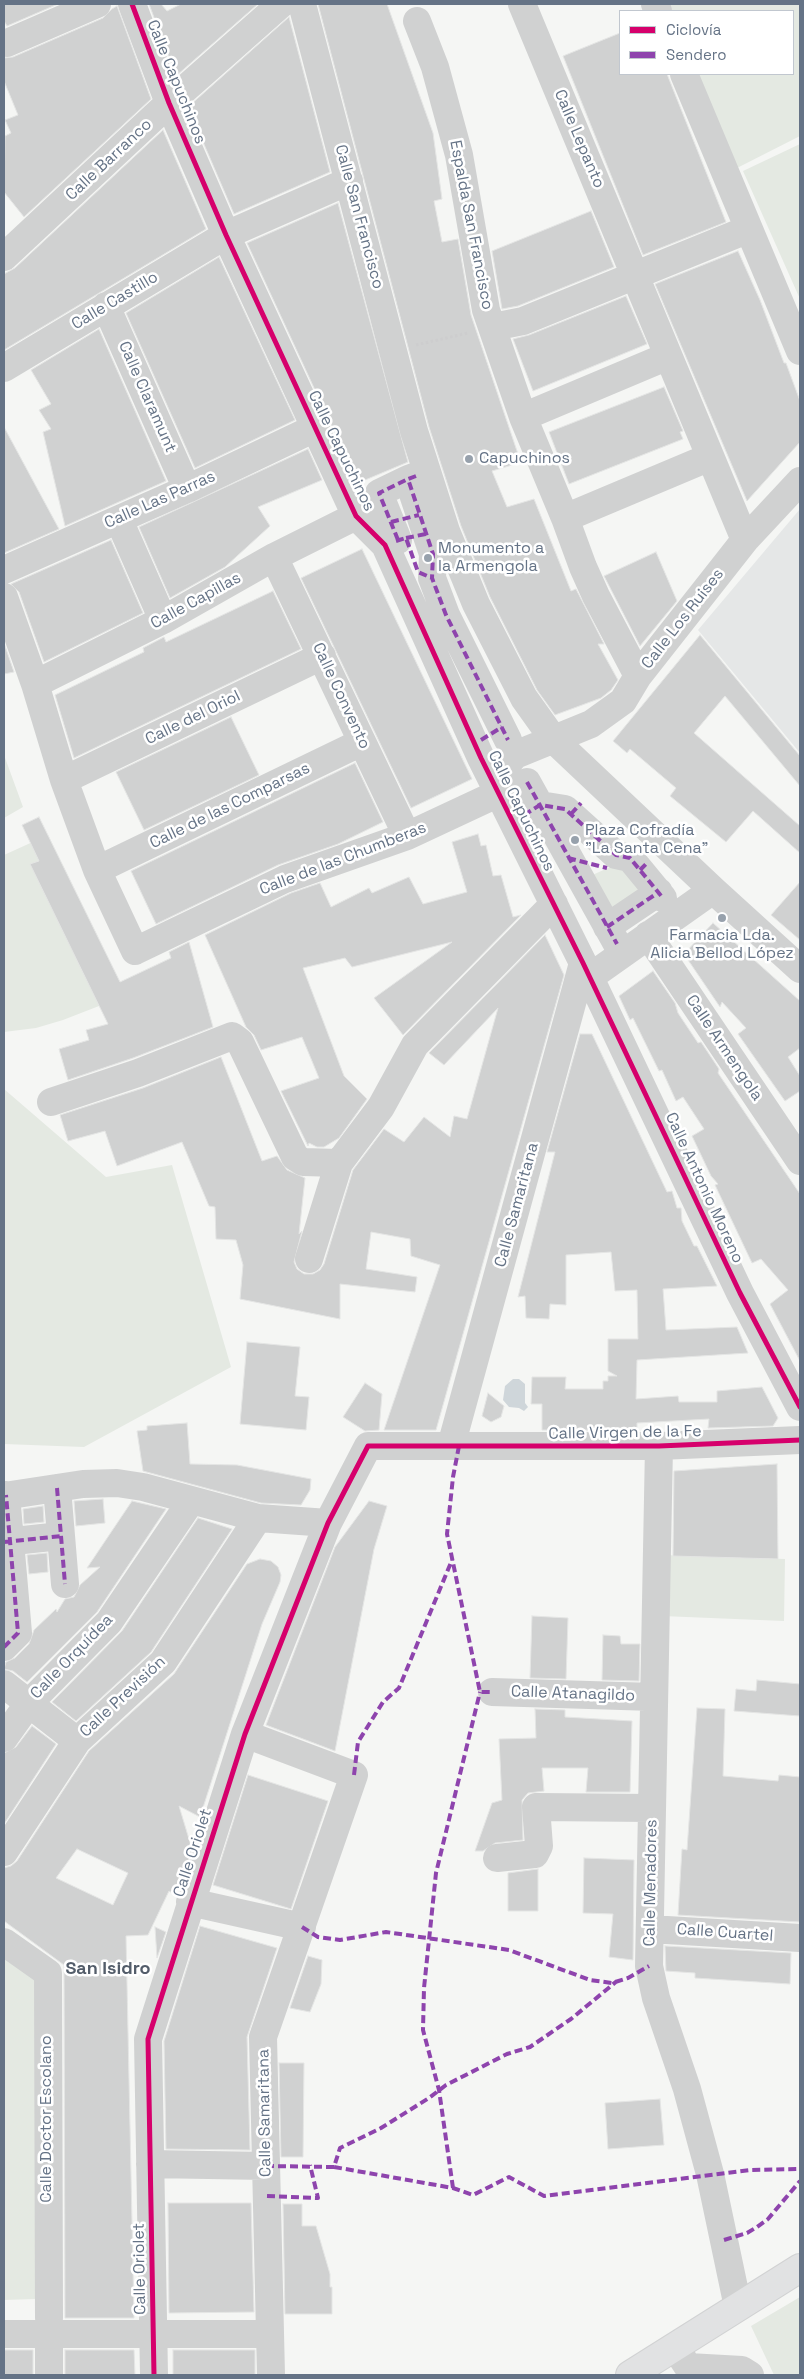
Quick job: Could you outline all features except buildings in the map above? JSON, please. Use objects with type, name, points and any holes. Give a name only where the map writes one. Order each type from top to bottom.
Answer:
[{"type":"highway","points":[[630,2375],[800,2268]]},
{"type":"street","points":[[7,43],[97,4]]},
{"type":"street","name":"Calle Capuchinos","points":[[132,4],[169,103],[226,235],[316,428],[395,524],[385,545],[499,793],[586,970]]},
{"type":"street","name":"Calle Barranco","points":[[4,257],[169,103],[281,4]]},
{"type":"street","name":"Calle San Francisco","points":[[302,4],[414,431],[446,531],[476,604],[524,698],[554,740],[800,969]]},
{"type":"street","name":"Calle Lepanto","points":[[522,4],[745,540]]},
{"type":"street","name":"Espalda San Francisco","points":[[417,21],[435,68],[459,155],[486,310],[494,327],[523,417],[596,596],[638,676]]},
{"type":"street","points":[[684,75],[800,351]]},
{"type":"street","name":"Calle Castillo","points":[[4,368],[226,235],[349,181]]},
{"type":"street","points":[[494,327],[523,321],[748,229]]},
{"type":"street","name":"Calle Claramunt","points":[[106,306],[187,489]]},
{"type":"street","points":[[523,417],[668,356]]},
{"type":"street","name":"Calle Las Parras","points":[[4,570],[119,520],[316,428]]},
{"type":"street","points":[[565,518],[710,457]]},
{"type":"street","points":[[395,524],[412,478],[380,493],[418,572],[432,578],[497,735]]},
{"type":"street","name":"Calle Los Ruises","points":[[499,793],[506,766],[515,755],[590,724],[611,712],[623,701],[638,676],[745,540],[800,480]]},
{"type":"street","points":[[119,520],[163,620]]},
{"type":"street","name":"Calle Capillas","points":[[35,684],[163,620],[274,557],[395,524]]},
{"type":"street","name":"Calle Convento","points":[[274,557],[407,836]]},
{"type":"street","points":[[4,597],[35,684],[64,780],[97,870]]},
{"type":"street","name":"Calle del Oriol","points":[[64,780],[322,656]]},
{"type":"street","name":"Calle de las Comparsas","points":[[97,870],[362,742]]},
{"type":"street","name":"Calle de las Chumberas","points":[[97,870],[135,951],[285,879],[407,836],[499,793]]},
{"type":"street","points":[[568,858],[595,898],[612,936],[644,886],[630,858],[616,855],[576,808],[565,809],[530,801],[568,858],[608,868]]},
{"type":"street","points":[[586,970],[648,935],[713,890]]},
{"type":"street","points":[[309,1259],[339,1163],[381,1107],[415,1045],[554,904]]},
{"type":"street","name":"Calle Armengola","points":[[648,935],[800,1161]]},
{"type":"street","name":"Calle Antonio Moreno","points":[[586,970],[740,1293],[800,1407]]},
{"type":"street","name":"Calle Samaritana","points":[[451,1446],[586,970]]},
{"type":"street","points":[[51,1102],[138,1072],[232,1036],[240,1042],[295,1157],[303,1162],[339,1163]]},
{"type":"street","name":"Calle Virgen de la Fe","points":[[451,1446],[659,1446],[800,1440]]},
{"type":"street","name":"Calle Oriolet","points":[[154,2375],[148,2038],[190,1902],[245,1734],[328,1523],[368,1446],[451,1446]]},
{"type":"street","name":"Calle Menadores","points":[[659,1446],[650,1928],[651,1978],[687,2089],[710,2174],[738,2307]]},
{"type":"street","points":[[4,1647],[18,1633],[9,1591],[5,1495],[83,1484],[117,1483],[143,1487],[191,1502],[258,1518],[328,1523]]},
{"type":"street","points":[[58,1488],[65,1584]]},
{"type":"street","name":"Calle Orquídea","points":[[4,1738],[29,1702],[110,1622],[191,1502]]},
{"type":"street","name":"Calle Previsión","points":[[4,1852],[76,1741],[163,1662],[258,1518]]},
{"type":"street","points":[[7,1541],[61,1536]]},
{"type":"street","points":[[4,1684],[76,1741]]},
{"type":"street","name":"Calle Atanagildo","points":[[492,1692],[654,1697]]},
{"type":"street","name":"Calle Samaritana","points":[[245,1734],[354,1775],[263,2037],[271,2375]]},
{"type":"street","points":[[497,1858],[535,1854],[539,1846],[536,1808],[652,1808]]},
{"type":"street","points":[[190,1902],[302,1927]]},
{"type":"street","name":"Calle Cuartel","points":[[650,1928],[800,1938]]},
{"type":"street","name":"Calle Doctor Escolano","points":[[4,1942],[48,1973],[48,2326]]},
{"type":"street","points":[[150,2164],[266,2166]]},
{"type":"street","points":[[4,2318],[48,2326],[270,2327]]},
{"type":"street","points":[[4,2334],[48,2326]]},
{"type":"street","points":[[48,2326],[49,2375]]},
{"type":"street","points":[[676,2347],[688,2367],[742,2370],[750,2375]]},
{"type":"path","points":[[393,349],[494,327]]},
{"type":"shaded area","points":[[667,4],[800,4],[800,136],[737,168],[697,75],[794,75],[794,10],[670,10]]},
{"type":"shaded area","points":[[800,144],[800,299],[743,171]]},
{"type":"shaded area","points":[[800,509],[800,753],[698,630]]},
{"type":"shaded area","points":[[4,755],[23,807],[4,818]]},
{"type":"shaded area","points":[[48,835],[128,999],[101,1009],[99,1006],[36,1028],[4,1032],[4,855]]},
{"type":"shaded area","points":[[630,858],[646,892],[608,914],[588,877]]},
{"type":"shaded area","points":[[4,1089],[106,1177],[172,1165],[231,1367],[84,1447],[4,1444]]},
{"type":"shaded area","points":[[513,1379],[519,1379],[525,1384],[525,1403],[528,1407],[524,1411],[519,1408],[509,1407],[503,1400],[505,1386]]},
{"type":"shaded area","points":[[663,1555],[785,1559],[784,1621],[662,1616]]},
{"type":"shaded area","points":[[4,1955],[39,1980],[35,2299],[4,2300]]},
{"type":"shaded area","points":[[800,2297],[800,2375],[774,2375],[751,2326]]},
{"type":"marked path","points":[[416,476],[408,479],[433,554],[432,578],[446,615],[508,740]]},
{"type":"marked path","points":[[398,540],[379,493],[408,479]]},
{"type":"marked path","points":[[391,522],[419,515]]},
{"type":"marked path","points":[[406,538],[426,534]]},
{"type":"marked path","points":[[396,541],[406,538],[418,572],[432,578]]},
{"type":"marked path","points":[[481,740],[502,727]]},
{"type":"marked path","points":[[527,782],[617,944]]},
{"type":"marked path","points":[[571,814],[581,803]]},
{"type":"marked path","points":[[524,815],[540,805],[565,809],[616,855],[630,858],[663,898]]},
{"type":"marked path","points":[[568,858],[607,868]]},
{"type":"marked path","points":[[640,870],[648,862]]},
{"type":"marked path","points":[[607,927],[659,892]]},
{"type":"marked path","points":[[459,1446],[453,1477],[447,1534],[480,1692],[492,1692]]},
{"type":"marked path","points":[[57,1488],[65,1584]]},
{"type":"marked path","points":[[4,1647],[18,1633],[6,1495]]},
{"type":"marked path","points":[[4,1542],[61,1536]]},
{"type":"marked path","points":[[354,1775],[358,1742],[383,1702],[399,1688],[452,1560]]},
{"type":"marked path","points":[[453,2188],[439,2090],[423,2030],[424,1988],[436,1873],[480,1692]]},
{"type":"marked path","points":[[302,1927],[318,1937],[340,1940],[386,1932],[509,1950],[590,1980],[612,1983],[628,1978],[649,1966]]},
{"type":"marked path","points":[[266,2166],[334,2167],[340,2148],[381,2128],[446,2085],[507,2054],[530,2047],[571,2019],[617,1981]]},
{"type":"marked path","points":[[267,2196],[318,2198],[310,2165]]},
{"type":"marked path","points":[[334,2167],[453,2188],[473,2195],[509,2177],[544,2196],[750,2170],[800,2169]]},
{"type":"marked path","points":[[724,2240],[747,2233],[768,2219],[800,2181]]},
{"type":"cycle path","points":[[132,4],[169,103],[226,235],[356,516],[385,545],[481,758],[583,963],[740,1293],[800,1407]]},
{"type":"cycle path","points":[[154,2375],[148,2039],[245,1734],[328,1523],[368,1446],[659,1446],[800,1440]]},
{"type":"place","name":"Capuchinos","points":[[469,459]]},
{"type":"place","name":"Monumento a la Armengola","points":[[428,558]]},
{"type":"place","name":"Plaza Cofradía \"La Santa Cena\"","points":[[575,840]]},
{"type":"place","name":"Farmacia Lda. Alicia Bellod López","points":[[722,918]]},
{"type":"district","name":"San Isidro","points":[[108,1969]]}]
